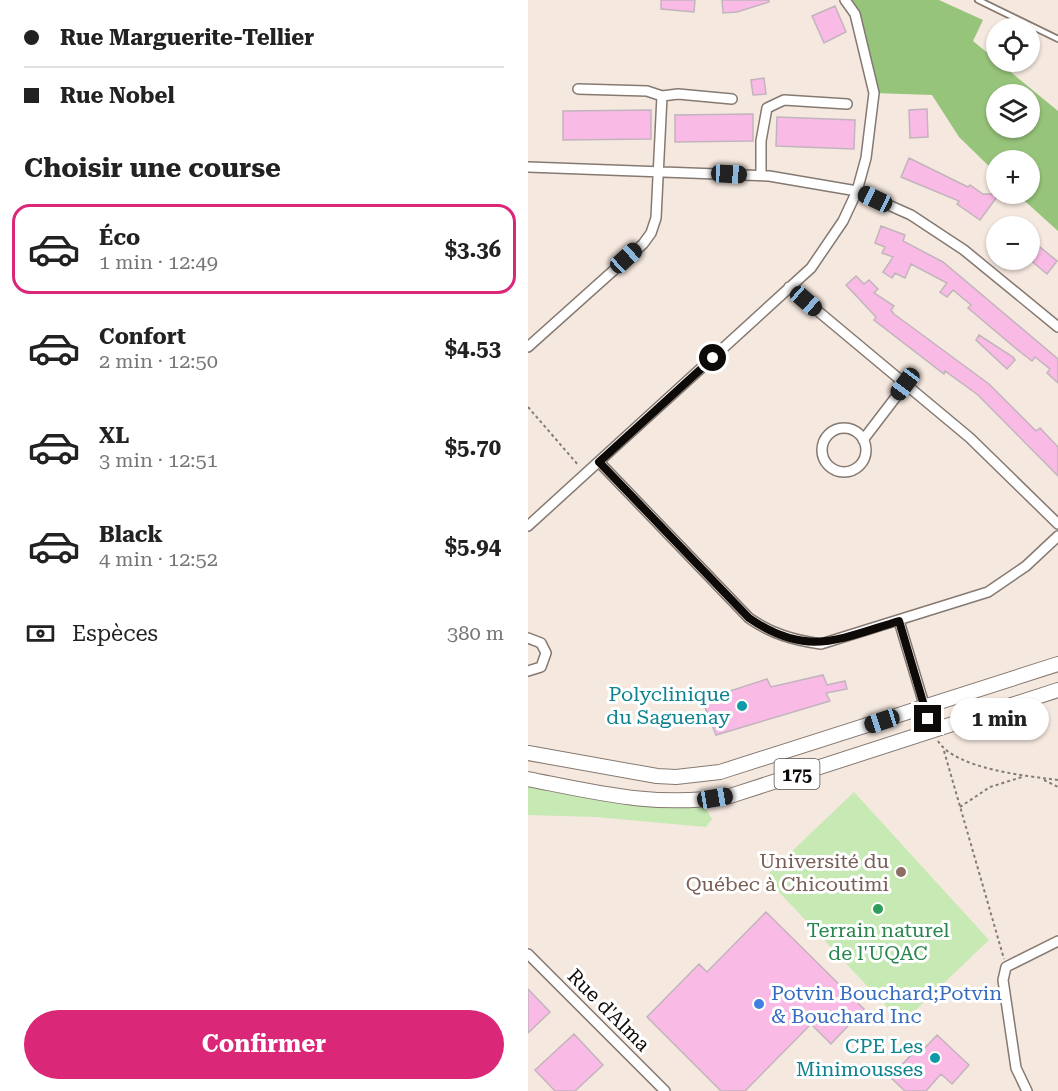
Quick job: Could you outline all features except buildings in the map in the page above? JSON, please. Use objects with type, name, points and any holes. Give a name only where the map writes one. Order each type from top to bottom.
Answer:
[{"type":"main road","name":"175","points":[[528,753],[632,773],[676,777],[697,775],[743,766],[1058,664]]},
{"type":"main road","name":"175","points":[[528,779],[627,797],[676,802],[701,801],[730,796],[1058,690]]},
{"type":"street","points":[[528,526],[811,267],[843,221],[857,190],[866,158],[874,93],[855,14],[845,0]]},
{"type":"street","points":[[578,89],[647,91],[662,96],[678,94],[732,99]]},
{"type":"street","points":[[528,347],[643,244],[651,233],[656,218],[662,96]]},
{"type":"street","points":[[761,176],[761,141],[767,108],[784,100],[847,105]]},
{"type":"street","points":[[528,167],[761,176],[857,190],[911,215],[964,250],[1058,327]]},
{"type":"street","points":[[789,287],[970,438],[1058,524]]},
{"type":"street","points":[[863,440],[859,434],[846,429],[833,432],[827,436],[822,449],[825,462],[837,471],[844,472],[858,467],[865,454],[863,440],[905,384]]},
{"type":"street","points":[[599,462],[749,618],[768,631],[796,640],[821,644],[988,592],[1026,566],[1058,536]]},
{"type":"street","points":[[899,621],[932,731]]},
{"type":"street","points":[[528,638],[541,643],[546,658],[540,667],[528,671]]},
{"type":"street","points":[[1027,1091],[1016,1068],[1003,980],[1006,967],[1058,941]]},
{"type":"street","name":"Rue d'Alma","points":[[528,954],[665,1091]]},
{"type":"lane","points":[[978,0],[1058,39]]},
{"type":"path","points":[[528,407],[586,474]]},
{"type":"path","points":[[932,731],[944,751],[1006,967]]},
{"type":"path","points":[[944,751],[994,772],[1058,780]]},
{"type":"path","points":[[960,808],[990,787],[1024,776]]},
{"type":"path","points":[[1041,778],[1058,787]]},
{"type":"green space","points":[[845,0],[939,0],[983,20],[973,41],[986,52],[986,72],[1011,72],[1025,84],[986,84],[986,138],[1040,138],[1040,96],[1058,111],[1058,231],[1028,204],[1040,204],[1040,150],[986,150],[986,163],[959,137],[932,95],[874,93],[855,14]]},
{"type":"green space","points":[[528,779],[701,801],[712,819],[706,827],[596,817],[528,815]]},
{"type":"green space","name":"Terrain naturel de l'UQAC","points":[[854,792],[989,940],[902,1023],[765,877]]},
{"type":"place","name":"Polyclinique du Saguenay","points":[[742,706]]},
{"type":"place","name":"Université du Québec à Chicoutimi","points":[[901,872]]},
{"type":"place","name":"Terrain naturel de l'UQAC","points":[[878,909]]},
{"type":"place","name":"Potvin Bouchard;Potvin & Bouchard Inc","points":[[759,1004]]},
{"type":"place","name":"CPE Les Minimousses","points":[[935,1058]]},
{"type":"route","points":[[713,358],[599,462],[749,618],[768,631],[796,640],[821,644],[899,621],[928,719]]}]
